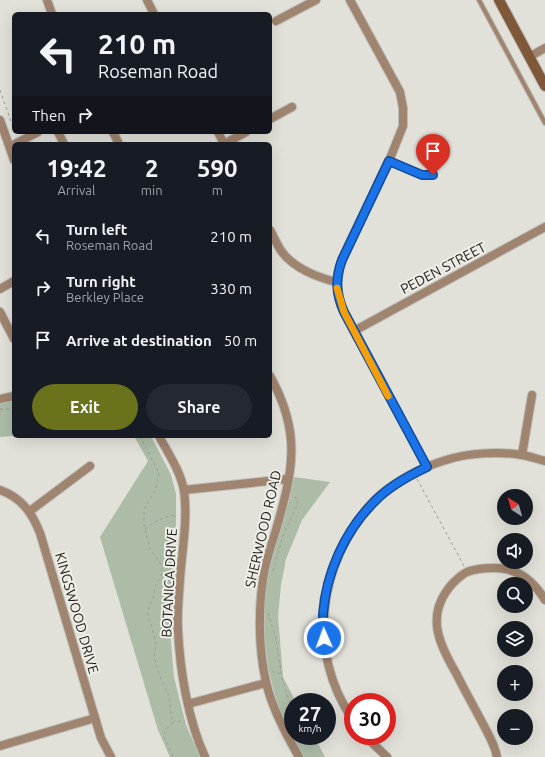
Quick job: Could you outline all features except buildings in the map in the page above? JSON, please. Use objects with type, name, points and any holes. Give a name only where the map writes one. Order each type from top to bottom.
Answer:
[{"type":"main road","points":[[499,0],[532,55],[545,73]]},
{"type":"main road","points":[[506,0],[545,86]]},
{"type":"street","points":[[47,0],[51,12]]},
{"type":"street","points":[[147,0],[153,12]]},
{"type":"street","points":[[276,21],[316,0]]},
{"type":"street","points":[[350,0],[400,92],[403,108],[403,126],[389,161],[342,260],[337,282],[341,305],[427,467]]},
{"type":"street","points":[[532,55],[545,48]]},
{"type":"street","points":[[272,118],[292,107]]},
{"type":"street","points":[[0,120],[12,145]]},
{"type":"street","points":[[18,142],[34,134]]},
{"type":"street","points":[[228,142],[242,134]]},
{"type":"street","points":[[389,161],[422,175],[433,175]]},
{"type":"street","name":"PEDEN STREET","points":[[354,331],[545,227]]},
{"type":"street","points":[[272,233],[283,252],[294,263],[324,279],[337,282]]},
{"type":"street","points":[[0,289],[12,282]]},
{"type":"street","points":[[0,312],[12,334]]},
{"type":"street","name":"SHERWOOD ROAD","points":[[272,380],[278,391],[290,428],[292,452],[286,494],[265,567],[260,632],[266,683],[283,728],[299,757]]},
{"type":"street","points":[[522,455],[532,395]]},
{"type":"street","points":[[0,399],[12,396]]},
{"type":"street","name":"BOTANICA DRIVE","points":[[160,438],[176,469],[184,490],[185,515],[178,612],[180,660],[188,704],[196,734],[206,757]]},
{"type":"street","points":[[344,705],[335,685],[329,665],[324,638],[323,615],[326,592],[331,573],[341,549],[355,524],[374,501],[396,484],[414,473],[447,459],[465,455],[499,453],[522,455],[545,461]]},
{"type":"street","points":[[30,511],[90,466]]},
{"type":"street","points":[[184,490],[288,479]]},
{"type":"street","name":"KINGSWOOD DRIVE","points":[[0,490],[17,499],[30,511],[40,533],[94,718],[101,738],[112,757]]},
{"type":"street","points":[[497,757],[491,740],[441,646],[437,627],[438,610],[444,594],[454,582],[467,572],[489,568],[505,569],[519,573],[540,591],[545,600]]},
{"type":"street","points":[[188,704],[266,683]]},
{"type":"street","points":[[0,746],[94,718]]},
{"type":"street","points":[[374,745],[387,757]]},
{"type":"lane","points":[[479,0],[545,123]]},
{"type":"path","points":[[0,90],[12,124]]},
{"type":"path","points":[[0,409],[12,409]]},
{"type":"path","points":[[141,438],[159,473],[156,489],[144,509],[145,530],[150,549],[160,563],[162,570],[161,576],[155,588],[148,614],[156,642],[154,657],[169,696],[172,724],[165,730],[164,735],[173,757]]},
{"type":"path","points":[[414,473],[467,572]]},
{"type":"path","points":[[272,574],[282,539],[298,502],[296,497],[286,494]]},
{"type":"path","points":[[145,530],[150,524],[165,517],[185,515]]},
{"type":"path","points":[[268,609],[269,618],[274,629],[282,678],[287,693]]},
{"type":"green space","points":[[12,400],[12,436],[0,437],[0,403]]},
{"type":"green space","points":[[135,438],[152,438],[171,475],[176,494],[176,523],[169,620],[174,677],[186,725],[200,757],[170,757],[158,730],[100,537],[148,461]]},
{"type":"green space","points":[[294,477],[330,482],[302,520],[286,559],[281,585],[278,616],[283,677],[291,693],[284,693],[284,722],[273,688],[264,633],[264,600],[273,553]]},
{"type":"green space","points":[[297,745],[319,745],[325,757],[304,757]]},
{"type":"slow traffic","points":[[337,288],[344,312],[388,396]]},
{"type":"route","points":[[324,638],[323,615],[326,592],[331,573],[341,549],[355,524],[374,501],[396,484],[427,467],[344,312],[338,295],[337,274],[342,260],[389,161],[415,173],[426,176],[433,175]]}]
